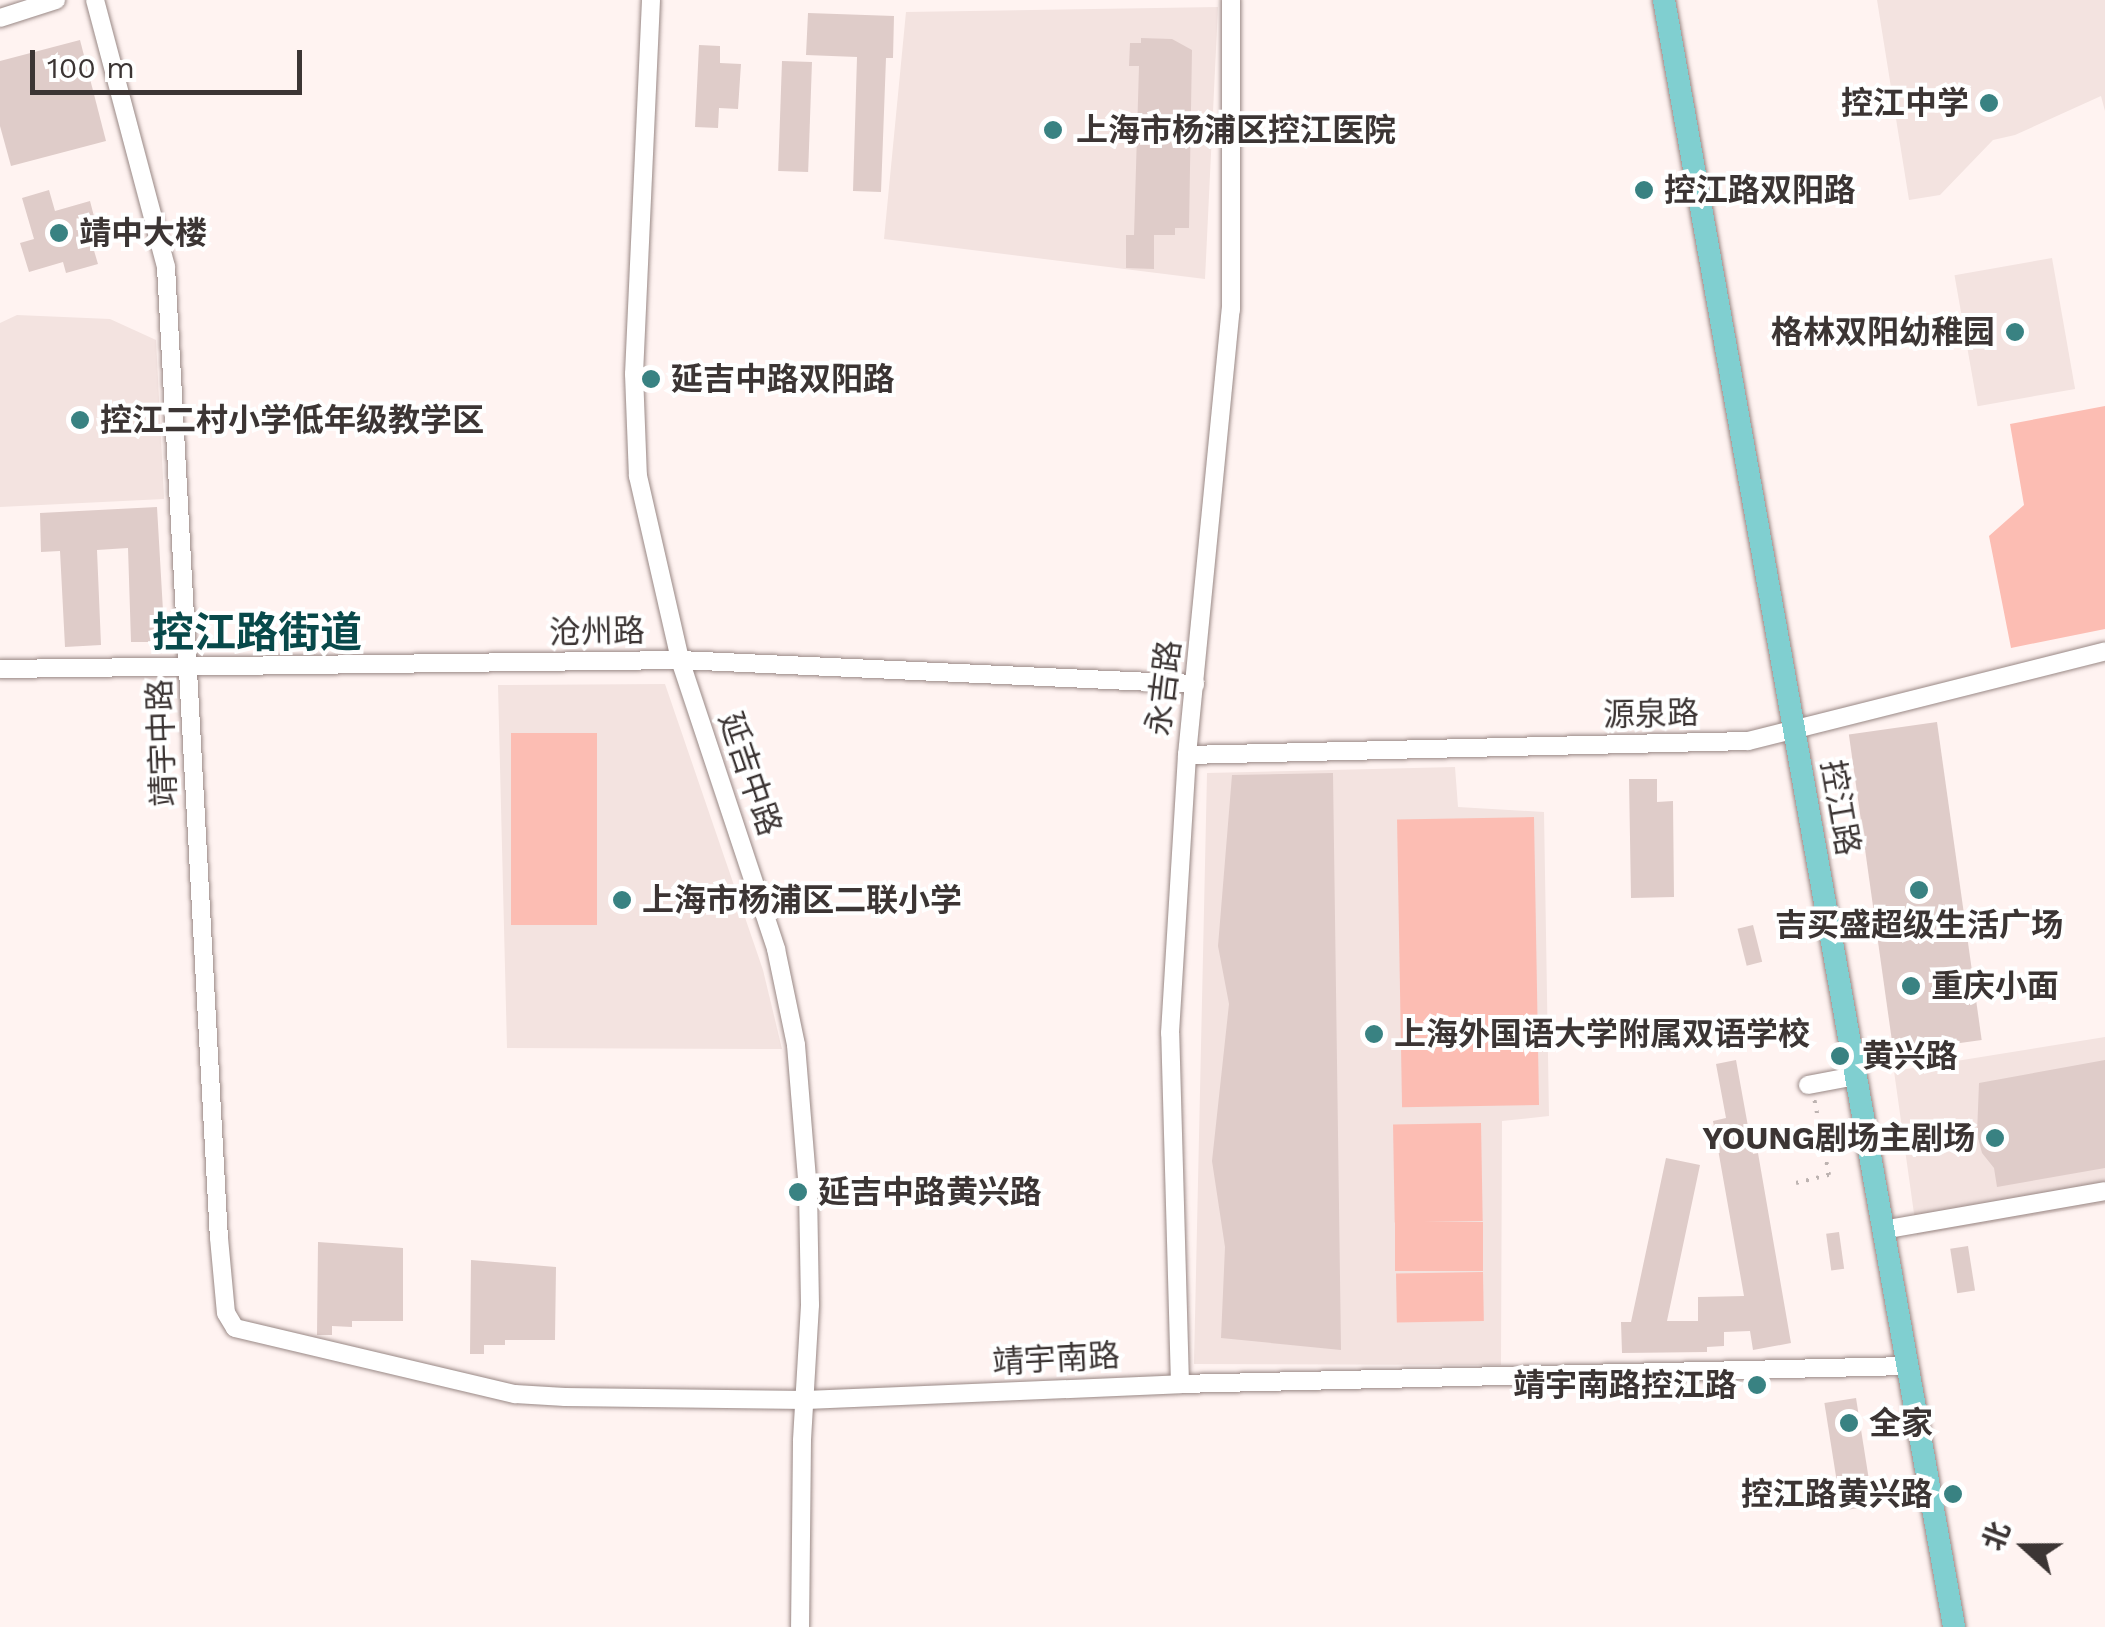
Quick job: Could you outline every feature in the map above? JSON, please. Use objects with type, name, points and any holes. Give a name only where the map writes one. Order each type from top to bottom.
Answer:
[{"type":"main road","name":"控江路","points":[[1664,0],[1954,1627]]},
{"type":"street","points":[[0,18],[56,0]]},
{"type":"street","name":"靖宇中路","points":[[95,0],[166,267],[198,900],[226,1313]]},
{"type":"street","name":"延吉中路","points":[[651,0],[634,374],[637,442],[652,550],[680,660],[776,950],[796,1045],[808,1190],[810,1305],[800,1627]]},
{"type":"street","name":"永吉路","points":[[1180,1384],[1170,1033],[1186,755],[1231,310],[1231,0]]},
{"type":"street","name":"源泉路","points":[[1186,755],[1738,741],[2105,651]]},
{"type":"street","name":"沧州路","points":[[0,669],[680,660],[1195,684]]},
{"type":"street","points":[[1810,1084],[1855,1076]]},
{"type":"street","points":[[1882,1230],[2105,1192]]},
{"type":"street","name":"靖宇南路","points":[[226,1313],[228,1322],[244,1332],[515,1394],[806,1400],[1180,1384],[1906,1366]]},
{"type":"path","points":[[1796,1183],[1830,1176],[1810,1084]]},
{"type":"shaded area","name":"控江中学","points":[[1877,0],[2105,0],[2105,111],[2101,96],[2015,135],[1993,140],[1940,195],[1909,200]]},
{"type":"shaded area","name":"上海市杨浦区控江医院","points":[[1218,7],[1205,279],[884,239],[906,12]]},
{"type":"shaded area","name":"格林双阳幼稚园","points":[[2052,258],[2075,389],[1978,406],[1955,275]]},
{"type":"shaded area","name":"控江二村小学低年级教学区","points":[[17,315],[110,319],[156,340],[164,499],[0,507],[0,323]]},
{"type":"shaded area","points":[[2105,406],[2105,629],[2011,648],[1989,536],[2024,505],[2010,424]]},
{"type":"shaded area","name":"上海市杨浦区二联小学","points":[[665,684],[763,970],[782,1049],[507,1048],[498,685]]},
{"type":"shaded area","points":[[511,733],[597,733],[597,925],[511,925]]},
{"type":"shaded area","name":"上海外国语大学附属双语学校","points":[[1455,767],[1458,807],[1544,812],[1549,1116],[1502,1121],[1501,1365],[1194,1364],[1207,773]]},
{"type":"shaded area","points":[[1534,817],[1539,1105],[1402,1107],[1397,819]]},
{"type":"shaded area","points":[[2105,1037],[2105,1204],[1917,1235],[1894,1071]]},
{"type":"shaded area","points":[[1481,1123],[1483,1221],[1395,1223],[1393,1125]]},
{"type":"shaded area","points":[[1395,1222],[1483,1222],[1483,1271],[1395,1271]]},
{"type":"shaded area","points":[[1483,1272],[1484,1321],[1397,1323],[1396,1274]]},
{"type":"building","points":[[808,13],[894,16],[893,58],[886,58],[881,192],[853,191],[857,57],[806,55]]},
{"type":"building","points":[[1141,38],[1172,39],[1192,50],[1189,228],[1175,228],[1175,235],[1154,235],[1154,269],[1126,268],[1126,235],[1134,235],[1139,66],[1129,66],[1130,43],[1141,43]]},
{"type":"building","points":[[80,40],[106,141],[11,166],[0,126],[0,61]]},
{"type":"building","points":[[699,45],[720,46],[720,63],[741,64],[738,109],[719,108],[718,128],[695,127]]},
{"type":"building","points":[[782,61],[812,62],[808,172],[778,171]]},
{"type":"building","name":"靖中大楼","points":[[49,190],[55,211],[90,201],[96,224],[87,227],[98,264],[66,273],[63,262],[29,272],[20,243],[34,239],[22,198]]},
{"type":"building","points":[[157,507],[164,628],[159,636],[149,642],[131,642],[128,548],[97,550],[101,645],[65,647],[60,551],[41,552],[40,513]]},
{"type":"building","name":"吉买盛超级生活广场","points":[[1937,722],[1982,1040],[1894,1052],[1849,734]]},
{"type":"building","points":[[1333,773],[1341,1350],[1221,1338],[1225,1247],[1212,1161],[1229,1004],[1218,946],[1232,775]]},
{"type":"building","points":[[1629,779],[1657,779],[1657,802],[1673,801],[1674,897],[1631,898]]},
{"type":"building","points":[[1753,925],[1762,962],[1747,966],[1737,929]]},
{"type":"building","points":[[1736,1060],[1753,1154],[1758,1153],[1791,1343],[1753,1350],[1750,1331],[1724,1332],[1724,1346],[1707,1347],[1707,1352],[1622,1353],[1621,1322],[1631,1322],[1666,1158],[1700,1165],[1667,1321],[1698,1321],[1698,1297],[1744,1296],[1713,1121],[1726,1118],[1716,1064]]},
{"type":"building","points":[[2105,1060],[2105,1168],[1997,1187],[1994,1168],[1982,1153],[1977,1134],[1979,1083]]},
{"type":"building","points":[[1839,1232],[1844,1269],[1831,1270],[1826,1234]]},
{"type":"building","points":[[318,1242],[403,1248],[403,1321],[352,1321],[352,1327],[332,1326],[332,1335],[317,1335]]},
{"type":"building","points":[[1968,1246],[1975,1290],[1957,1293],[1950,1249]]},
{"type":"building","points":[[471,1260],[556,1267],[555,1340],[505,1340],[505,1345],[484,1345],[484,1354],[470,1354]]},
{"type":"building","points":[[1856,1398],[1873,1506],[1841,1511],[1824,1403]]},
{"type":"place","name":"控江中学","points":[[1989,103]]},
{"type":"place","name":"上海市杨浦区控江医院","points":[[1053,130]]},
{"type":"place","name":"控江路双阳路","points":[[1644,190]]},
{"type":"place","name":"靖中大楼","points":[[59,233]]},
{"type":"place","name":"格林双阳幼稚园","points":[[2015,332]]},
{"type":"place","name":"延吉中路双阳路","points":[[651,379]]},
{"type":"place","name":"控江二村小学低年级教学区","points":[[80,420]]},
{"type":"place","name":"吉买盛超级生活广场","points":[[1919,890]]},
{"type":"place","name":"上海市杨浦区二联小学","points":[[622,900]]},
{"type":"place","name":"重庆小面","points":[[1911,986]]},
{"type":"place","name":"上海外国语大学附属双语学校","points":[[1374,1034]]},
{"type":"place","name":"黄兴路","points":[[1840,1056]]},
{"type":"place","name":"YOUNG剧场主剧场","points":[[1995,1138]]},
{"type":"place","name":"延吉中路黄兴路","points":[[798,1192]]},
{"type":"place","name":"靖宇南路控江路","points":[[1757,1385]]},
{"type":"place","name":"全家","points":[[1849,1423]]},
{"type":"place","name":"控江路黄兴路","points":[[1953,1494]]},
{"type":"district","name":"控江路街道","points":[[257,633]]}]
